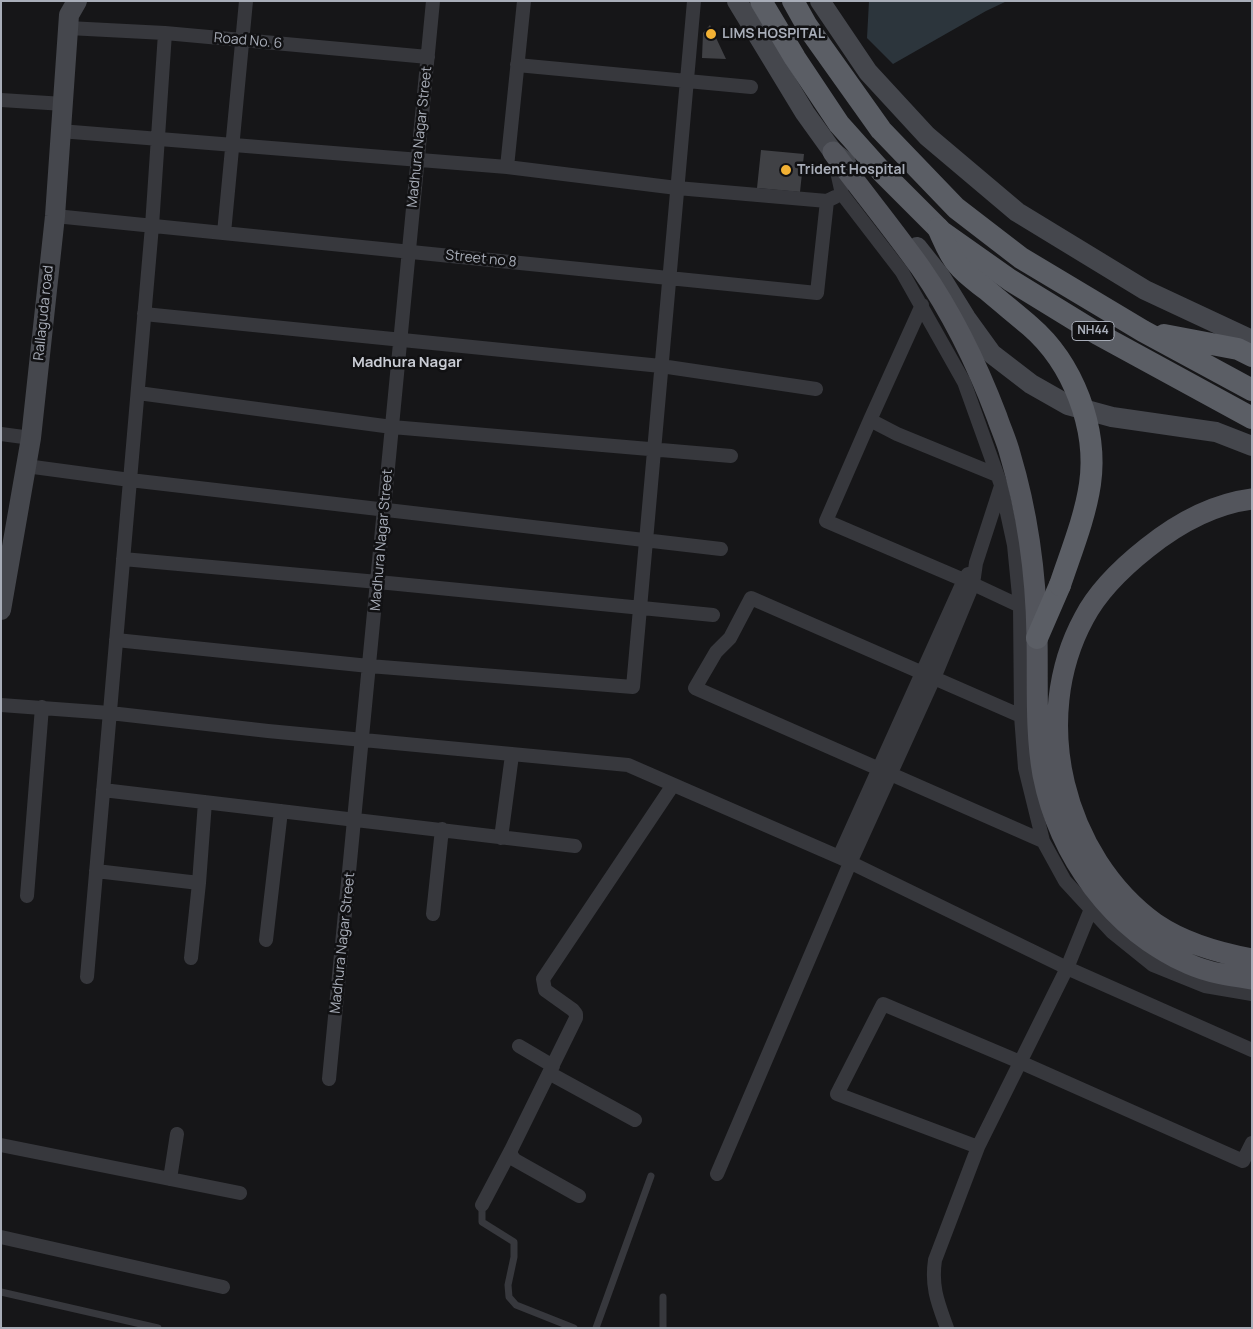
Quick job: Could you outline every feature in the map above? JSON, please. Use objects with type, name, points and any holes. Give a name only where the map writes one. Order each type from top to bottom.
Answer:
[{"type":"highway","name":"NH44","points":[[761,1],[795,58],[839,124],[882,172],[938,228],[1010,280],[1098,334],[1252,418]]},
{"type":"highway","name":"NH44","points":[[794,1],[807,26],[881,130],[956,208],[1021,258],[1143,331],[1252,390]]},
{"type":"highway","points":[[938,228],[957,264],[1034,330],[1055,353],[1067,371],[1088,426],[1092,454],[1090,483],[1084,513],[1060,585],[1037,638]]},
{"type":"highway","points":[[1143,331],[1238,349],[1252,356]]},
{"type":"main road","points":[[737,1],[805,113],[832,152],[920,267],[948,311],[971,356],[991,403],[1010,452],[1030,539],[1035,578],[1039,734],[1043,773],[1050,805],[1060,832],[1086,879],[1105,904],[1133,929],[1158,947],[1190,965],[1215,973],[1252,979]]},
{"type":"main road","points":[[824,5],[868,72],[927,136],[1017,212],[1145,290],[1252,340]]},
{"type":"main road","name":"Rallaguda road","points":[[1,610],[31,438],[64,104],[69,8]]},
{"type":"main road","points":[[832,152],[862,175],[940,276],[966,318],[992,354],[1031,384],[1068,405],[1112,417],[1216,432],[1252,446]]},
{"type":"main road","points":[[1252,499],[1215,508],[1188,520],[1160,537],[1132,560],[1103,590],[1084,618],[1069,652],[1061,682],[1058,711],[1064,782],[1072,811],[1081,832],[1102,868],[1136,907],[1158,924],[1181,938],[1207,948],[1252,959]]},
{"type":"street","points":[[224,233],[246,1]]},
{"type":"street","name":"Madhura Nagar Street","points":[[329,1079],[433,1]]},
{"type":"street","points":[[507,167],[524,1]]},
{"type":"street","points":[[116,640],[369,666],[633,687],[694,1]]},
{"type":"street","name":"Road No. 6","points":[[69,8],[165,34],[428,57]]},
{"type":"street","points":[[87,977],[152,226],[165,34]]},
{"type":"street","points":[[517,65],[751,87]]},
{"type":"street","points":[[1,100],[64,104]]},
{"type":"street","points":[[60,131],[507,167],[677,188],[827,201],[842,194]]},
{"type":"street","points":[[832,152],[842,194],[902,272],[964,382],[1000,480],[1014,545],[1020,606],[1021,716],[1025,768],[1043,842],[1066,881],[1112,932],[1153,966],[1205,986],[1252,994]]},
{"type":"street","name":"Street no 8","points":[[54,216],[817,293],[827,201]]},
{"type":"street","points":[[922,306],[826,521],[969,582],[1020,606]]},
{"type":"street","points":[[144,314],[661,366],[816,389]]},
{"type":"street","points":[[138,392],[392,427],[731,456]]},
{"type":"street","points":[[870,420],[1000,480]]},
{"type":"street","points":[[1,434],[31,438]]},
{"type":"street","points":[[26,466],[130,480],[721,549]]},
{"type":"street","points":[[717,1174],[845,860],[969,582],[1000,480]]},
{"type":"street","points":[[123,559],[502,595],[640,606],[713,615]]},
{"type":"street","points":[[1021,716],[751,598],[730,638],[716,652],[695,688],[1043,842]]},
{"type":"street","points":[[1,706],[42,707],[110,713],[268,732],[628,765],[845,860],[1067,968],[1252,1050]]},
{"type":"street","points":[[27,896],[42,707]]},
{"type":"street","points":[[501,838],[512,755]]},
{"type":"street","points":[[482,1205],[576,1018],[573,1010],[545,990],[542,979],[673,785]]},
{"type":"street","points":[[103,790],[575,846]]},
{"type":"street","points":[[192,958],[205,802]]},
{"type":"street","points":[[266,940],[281,810]]},
{"type":"street","points":[[433,914],[442,829]]},
{"type":"street","points":[[96,871],[199,883]]},
{"type":"street","points":[[947,1328],[934,1290],[935,1260],[978,1147],[1067,968],[1091,909]]},
{"type":"street","points":[[978,1147],[837,1094],[883,1004],[1244,1161],[1252,1143]]},
{"type":"street","points":[[519,1046],[551,1069],[635,1120]]},
{"type":"street","points":[[170,1179],[178,1134]]},
{"type":"street","points":[[1,1144],[240,1193]]},
{"type":"street","points":[[511,1150],[515,1160],[579,1196]]},
{"type":"street","points":[[1,1237],[223,1287]]},
{"type":"lane","points":[[596,1328],[650,1176]]},
{"type":"lane","points":[[482,1205],[482,1222],[514,1242],[514,1257],[508,1285],[509,1297],[516,1305],[574,1328]]},
{"type":"lane","points":[[1,1292],[158,1328]]},
{"type":"lane","points":[[663,1297],[664,1328]]},
{"type":"shaded area","points":[[869,1],[1007,1],[893,64],[867,38]]},
{"type":"building","points":[[710,25],[726,59],[702,58],[703,33]]},
{"type":"building","points":[[761,150],[804,154],[800,192],[757,188]]},
{"type":"place","name":"LIMS HOSPITAL","points":[[711,34]]},
{"type":"place","name":"Trident Hospital","points":[[786,170]]},
{"type":"district","name":"Madhura Nagar","points":[[407,363]]}]
